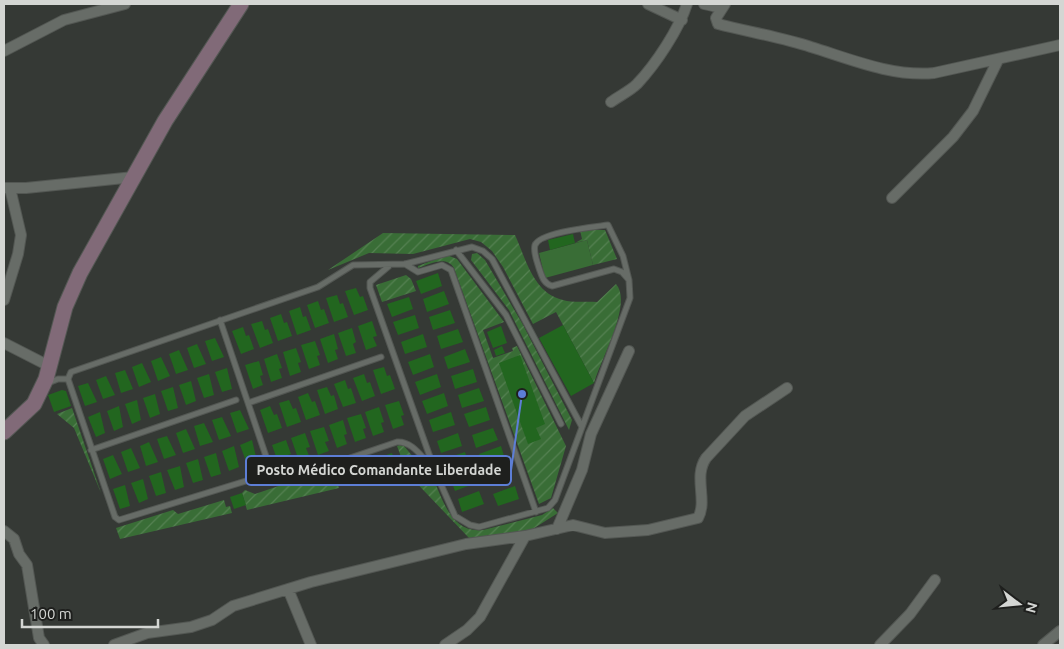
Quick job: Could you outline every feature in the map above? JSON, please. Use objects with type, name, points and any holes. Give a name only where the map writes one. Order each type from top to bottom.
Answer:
[{"type":"street","points":[[4,51],[64,20],[125,4]]},
{"type":"street","points":[[4,432],[34,404],[43,386],[65,308],[80,273],[165,121],[241,4]]},
{"type":"street","points":[[648,4],[682,20]]},
{"type":"street","points":[[611,102],[636,85],[682,20],[687,4]]},
{"type":"street","points":[[704,4],[723,6],[716,18],[718,24],[811,47],[861,63],[912,74],[934,74],[1060,45]]},
{"type":"street","points":[[892,198],[953,137],[973,112],[998,60]]},
{"type":"street","points":[[4,300],[18,254],[21,235],[7,188],[134,177]]},
{"type":"street","points":[[4,343],[49,366]]},
{"type":"street","points":[[557,530],[582,470],[591,434],[629,351]]},
{"type":"street","points":[[114,645],[147,633],[191,627],[212,620],[232,606],[288,589],[466,544],[525,536],[573,525],[605,533],[648,530],[698,518],[701,508],[700,466],[745,416],[787,388]]},
{"type":"street","points":[[4,531],[14,539],[26,565],[39,638],[44,645]]},
{"type":"street","points":[[445,645],[467,630],[480,617],[525,536]]},
{"type":"street","points":[[880,645],[910,614],[935,580]]},
{"type":"street","points":[[288,589],[311,645]]},
{"type":"street","points":[[1043,645],[1060,631]]},
{"type":"lane","points":[[390,266],[375,276],[370,282],[370,288],[435,470],[455,516],[470,525],[479,527],[548,508],[555,500],[630,298],[629,280],[623,256],[608,225],[567,231],[541,239],[535,245],[535,254],[546,284],[552,286],[614,270],[622,272],[629,280]]},
{"type":"lane","points":[[435,470],[412,446],[404,442],[397,442],[292,478],[262,476],[118,520],[115,517],[91,450],[68,379],[71,372],[318,287],[353,265],[390,266],[405,264],[472,247],[483,251],[492,259],[582,427]]},
{"type":"lane","points":[[456,250],[506,315],[561,424]]},
{"type":"lane","points":[[405,264],[418,272],[442,265],[451,270],[536,512]]},
{"type":"lane","points":[[220,320],[274,477]]},
{"type":"lane","points":[[248,403],[381,357]]},
{"type":"lane","points":[[43,386],[58,379],[68,379]]},
{"type":"lane","points":[[91,450],[236,400]]},
{"type":"green space","points":[[580,230],[605,230],[617,259],[593,265],[587,240],[575,243],[582,239]]},
{"type":"green space","points":[[383,233],[515,235],[527,264],[538,283],[553,296],[567,301],[597,302],[616,284],[620,293],[621,304],[614,332],[594,383],[556,312],[533,324],[503,267],[492,251],[481,242],[470,239],[413,254],[369,253],[328,270]]},
{"type":"green space","points":[[587,240],[593,265],[545,278],[539,253]]},
{"type":"green space","points":[[477,253],[485,260],[522,323],[572,420],[569,430],[509,310],[471,260],[472,254]]},
{"type":"green space","points":[[447,255],[457,259],[504,322],[483,330],[493,358],[513,351],[512,348],[517,346],[566,446],[551,498],[539,504],[454,268],[451,264],[442,261],[418,268],[418,266]]},
{"type":"green space","points":[[406,275],[411,279],[416,291],[382,302],[376,285]]},
{"type":"green space","points":[[72,408],[101,493],[74,428],[57,414]]},
{"type":"green space","points":[[397,446],[404,446],[424,470],[431,473],[449,512],[462,526],[472,530],[483,530],[542,515],[553,508],[558,513],[528,532],[469,538],[407,473]]},
{"type":"green space","points":[[332,468],[339,488],[247,510],[242,493],[245,490],[255,494]]},
{"type":"green space","points":[[224,500],[226,507],[230,506],[232,513],[120,539],[116,528],[173,510],[178,514]]},
{"type":"building","points":[[573,234],[575,243],[550,250],[548,240]]},
{"type":"building","points":[[438,273],[442,286],[421,294],[416,281]]},
{"type":"building","points":[[356,288],[360,297],[363,296],[368,310],[354,315],[345,291]]},
{"type":"building","points":[[444,291],[449,304],[427,312],[423,299]]},
{"type":"building","points":[[337,295],[340,304],[343,303],[348,317],[334,322],[326,298]]},
{"type":"building","points":[[409,297],[413,309],[392,317],[387,304]]},
{"type":"building","points":[[318,301],[321,310],[324,309],[329,323],[315,328],[307,305]]},
{"type":"building","points":[[300,307],[303,317],[306,316],[311,330],[297,335],[289,311]]},
{"type":"building","points":[[450,310],[455,323],[433,330],[429,317]]},
{"type":"building","points":[[281,314],[284,323],[287,322],[292,336],[278,341],[270,318]]},
{"type":"building","points":[[415,315],[419,328],[398,335],[393,322]]},
{"type":"building","points":[[262,321],[265,330],[268,329],[273,343],[260,348],[251,324]]},
{"type":"building","points":[[372,321],[377,336],[373,337],[377,346],[366,350],[358,326]]},
{"type":"building","points":[[563,325],[594,383],[571,396],[539,338]]},
{"type":"building","points":[[501,326],[507,343],[493,348],[487,332]]},
{"type":"building","points":[[243,327],[246,336],[249,335],[254,349],[241,354],[232,331]]},
{"type":"building","points":[[352,328],[356,342],[353,344],[356,353],[346,356],[338,333]]},
{"type":"building","points":[[458,329],[463,342],[441,349],[437,336]]},
{"type":"building","points":[[334,334],[338,349],[335,350],[338,359],[328,363],[320,339]]},
{"type":"building","points":[[423,334],[427,347],[405,354],[401,342]]},
{"type":"building","points":[[215,338],[224,357],[212,361],[205,341]]},
{"type":"building","points":[[315,341],[320,355],[317,356],[320,365],[309,369],[301,345]]},
{"type":"building","points":[[197,344],[206,364],[194,368],[187,348]]},
{"type":"building","points":[[502,346],[505,353],[496,356],[494,350]]},
{"type":"building","points":[[296,348],[301,362],[298,363],[301,372],[290,376],[283,352]]},
{"type":"building","points":[[465,349],[470,362],[448,369],[444,357]]},
{"type":"building","points":[[179,350],[188,370],[176,374],[169,354]]},
{"type":"building","points":[[277,354],[282,368],[279,369],[282,378],[271,382],[264,359]]},
{"type":"building","points":[[430,354],[434,367],[413,375],[408,362]]},
{"type":"building","points":[[520,355],[545,424],[536,428],[541,439],[528,444],[499,363]]},
{"type":"building","points":[[161,357],[170,376],[158,381],[151,361]]},
{"type":"building","points":[[259,361],[263,375],[260,376],[263,385],[253,389],[245,365]]},
{"type":"building","points":[[142,363],[151,382],[139,387],[132,367]]},
{"type":"building","points":[[384,367],[387,376],[390,375],[395,389],[381,394],[373,370]]},
{"type":"building","points":[[227,368],[232,389],[222,392],[215,372]]},
{"type":"building","points":[[473,369],[477,382],[455,389],[451,376]]},
{"type":"building","points":[[125,370],[133,389],[121,393],[115,373]]},
{"type":"building","points":[[209,374],[214,395],[204,398],[197,378]]},
{"type":"building","points":[[364,374],[367,383],[370,382],[375,396],[362,401],[353,378]]},
{"type":"building","points":[[437,374],[441,387],[420,395],[415,382]]},
{"type":"building","points":[[106,376],[115,395],[103,399],[96,380]]},
{"type":"building","points":[[345,380],[348,389],[351,388],[356,403],[343,407],[334,384]]},
{"type":"building","points":[[191,381],[196,401],[186,405],[179,385]]},
{"type":"building","points":[[88,383],[97,402],[85,406],[78,386]]},
{"type":"building","points":[[173,387],[178,408],[168,411],[161,391]]},
{"type":"building","points":[[327,387],[331,396],[334,395],[338,409],[325,414],[317,390]]},
{"type":"building","points":[[479,388],[484,401],[462,408],[458,395]]},
{"type":"building","points":[[62,390],[66,391],[71,406],[54,412],[48,395]]},
{"type":"building","points":[[308,393],[312,402],[315,401],[320,415],[306,420],[298,397]]},
{"type":"building","points":[[444,393],[448,406],[427,414],[422,401]]},
{"type":"building","points":[[155,394],[160,414],[150,418],[143,398]]},
{"type":"building","points":[[137,400],[141,420],[132,424],[125,404]]},
{"type":"building","points":[[289,400],[293,409],[296,408],[301,422],[287,427],[279,403]]},
{"type":"building","points":[[399,401],[404,415],[401,416],[404,425],[393,429],[385,405]]},
{"type":"building","points":[[119,406],[123,427],[114,431],[107,411]]},
{"type":"building","points":[[270,406],[274,415],[277,414],[282,428],[268,433],[260,410]]},
{"type":"building","points":[[379,407],[384,422],[381,423],[384,432],[373,436],[365,412]]},
{"type":"building","points":[[486,407],[490,420],[469,427],[464,414]]},
{"type":"building","points":[[240,410],[249,429],[237,433],[230,413]]},
{"type":"building","points":[[100,412],[105,433],[96,437],[88,417]]},
{"type":"building","points":[[451,412],[455,425],[433,432],[429,420]]},
{"type":"building","points":[[361,414],[366,428],[363,429],[366,438],[355,442],[347,418]]},
{"type":"building","points":[[222,417],[231,436],[219,440],[212,420]]},
{"type":"building","points":[[343,420],[347,434],[344,435],[347,444],[337,448],[329,425]]},
{"type":"building","points":[[204,423],[213,442],[200,446],[194,426]]},
{"type":"building","points":[[324,427],[329,441],[325,442],[329,451],[318,455],[310,431]]},
{"type":"building","points":[[493,428],[498,440],[476,448],[472,435]]},
{"type":"building","points":[[186,429],[195,449],[183,453],[176,433]]},
{"type":"building","points":[[305,433],[310,447],[306,448],[310,458],[299,461],[291,438]]},
{"type":"building","points":[[458,433],[462,446],[441,453],[437,441]]},
{"type":"building","points":[[167,436],[176,455],[164,459],[157,439]]},
{"type":"building","points":[[252,440],[257,461],[247,464],[240,445]]},
{"type":"building","points":[[286,440],[291,454],[288,455],[291,464],[280,468],[272,445]]},
{"type":"building","points":[[149,442],[158,462],[146,466],[140,446]]},
{"type":"building","points":[[234,446],[239,467],[229,471],[222,451]]},
{"type":"building","points":[[501,446],[505,459],[483,467],[479,454]]},
{"type":"building","points":[[131,448],[140,468],[128,472],[121,452]]},
{"type":"building","points":[[465,452],[469,465],[448,472],[444,459]]},
{"type":"building","points":[[216,453],[221,474],[211,477],[204,457]]},
{"type":"building","points":[[392,453],[396,464],[387,467],[388,470],[373,475],[369,461]]},
{"type":"building","points":[[113,455],[122,474],[110,479],[103,459]]},
{"type":"building","points":[[198,459],[203,480],[193,483],[186,463]]},
{"type":"building","points":[[507,465],[512,478],[490,486],[486,473]]},
{"type":"building","points":[[180,466],[184,487],[175,490],[167,470]]},
{"type":"building","points":[[472,471],[476,483],[455,491],[450,478]]},
{"type":"building","points":[[161,472],[166,493],[156,496],[149,476]]},
{"type":"building","points":[[143,479],[148,499],[139,503],[131,483]]},
{"type":"building","points":[[125,485],[130,506],[120,509],[113,489]]},
{"type":"building","points":[[515,486],[519,499],[498,506],[493,494]]},
{"type":"building","points":[[479,491],[484,504],[462,512],[458,499]]},
{"type":"building","points":[[242,493],[246,505],[234,509],[230,497]]},
{"type":"place","name":"Posto Médico Comandante Liberdade","points":[[522,394]]}]
